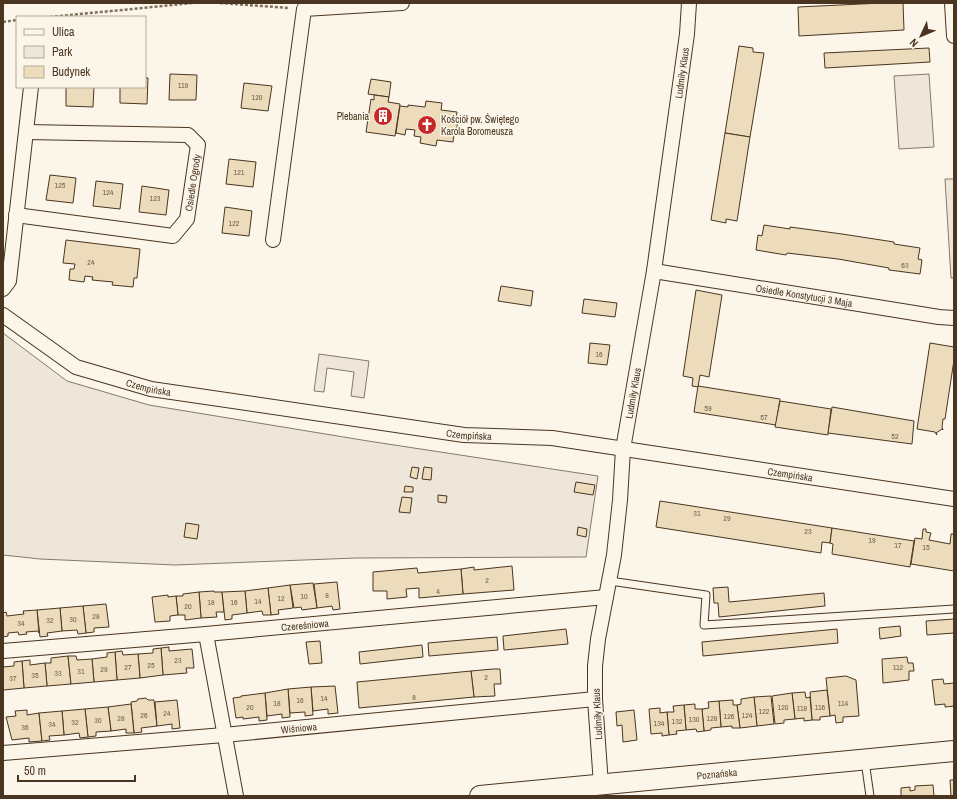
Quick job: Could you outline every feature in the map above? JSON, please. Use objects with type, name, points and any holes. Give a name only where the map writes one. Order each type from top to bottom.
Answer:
[{"type":"street","points":[[272,240],[304,9],[402,3]]},
{"type":"street","name":"Ludmiły Klaus","points":[[601,787],[595,699],[595,666],[598,639],[610,581],[620,500],[623,449],[654,271],[687,34],[689,3]]},
{"type":"street","points":[[952,3],[954,36]]},
{"type":"street","points":[[3,289],[9,281],[30,88]]},
{"type":"street","name":"Osiedle Ogrody","points":[[16,215],[172,236],[187,219],[198,145],[188,135],[26,132]]},
{"type":"street","name":"Osiedle Konstytucji 3 Maja","points":[[654,271],[954,318]]},
{"type":"street","name":"Czempińska","points":[[3,315],[76,367],[151,389],[464,434],[552,438],[953,496]]},
{"type":"street","name":"Czereśniowa","points":[[3,651],[606,597]]},
{"type":"street","points":[[206,634],[236,796]]},
{"type":"street","name":"Wiśniowa","points":[[3,752],[224,735],[595,699]]},
{"type":"street","name":"Poznańska","points":[[480,796],[601,787],[954,751]]},
{"type":"lane","points":[[610,581],[706,595],[704,625],[954,609]]},
{"type":"lane","points":[[865,760],[870,796]]},
{"type":"path","points":[[60,16],[193,3]]},
{"type":"path","points":[[220,3],[304,9]]},
{"type":"path","points":[[3,22],[16,20]]},
{"type":"green space","points":[[929,74],[934,147],[899,149],[894,76]]},
{"type":"green space","points":[[3,333],[67,381],[149,405],[368,441],[598,476],[586,557],[356,558],[175,565],[40,559],[3,555]]},
{"type":"green space","points":[[319,354],[369,361],[364,398],[351,396],[354,372],[327,368],[324,392],[314,391]]},
{"type":"shaded area","points":[[945,179],[954,179],[954,278],[951,278]]},
{"type":"building","points":[[903,3],[904,30],[799,36],[798,7]]},
{"type":"building","points":[[739,46],[753,48],[753,52],[764,53],[750,137],[725,133]]},
{"type":"building","points":[[929,48],[930,62],[825,68],[824,53]]},
{"type":"building","points":[[170,74],[197,75],[196,100],[169,100]]},
{"type":"building","points":[[146,78],[148,78],[147,104],[120,103],[120,88],[146,88]]},
{"type":"building","points":[[371,79],[391,82],[389,97],[368,94]]},
{"type":"building","points":[[244,83],[272,86],[268,111],[241,108]]},
{"type":"building","points":[[66,88],[94,88],[93,107],[66,106]]},
{"type":"building","name":"Plebania","points":[[374,95],[389,97],[388,102],[400,104],[395,136],[366,132],[371,99],[374,100]]},
{"type":"building","name":"Kościół pw. Świętego Karola Boromeusza","points":[[426,101],[442,103],[441,110],[457,112],[456,120],[458,120],[453,142],[437,140],[436,146],[420,143],[421,137],[414,136],[415,130],[406,129],[405,135],[396,133],[400,106],[408,107],[408,105],[425,107]]},
{"type":"building","points":[[725,133],[750,137],[737,221],[726,219],[726,223],[711,220]]},
{"type":"building","points":[[229,159],[256,162],[253,187],[226,184]]},
{"type":"building","points":[[50,175],[76,178],[73,203],[46,200]]},
{"type":"building","points":[[96,181],[123,184],[120,209],[93,206]]},
{"type":"building","points":[[142,186],[169,190],[166,215],[139,212]]},
{"type":"building","points":[[225,207],[252,211],[249,236],[222,233]]},
{"type":"building","points":[[764,225],[842,234],[894,242],[894,244],[920,248],[918,259],[922,260],[920,274],[889,270],[889,268],[838,259],[787,253],[786,255],[756,250],[758,235],[762,236]]},
{"type":"building","points":[[66,240],[140,249],[137,278],[134,278],[133,287],[112,285],[113,282],[92,280],[93,277],[85,276],[84,282],[69,280],[70,269],[74,269],[75,264],[63,263]]},
{"type":"building","points":[[501,286],[533,291],[531,306],[498,301]]},
{"type":"building","points":[[696,290],[722,295],[709,377],[700,375],[698,387],[692,386],[693,378],[683,376]]},
{"type":"building","points":[[584,299],[617,303],[615,317],[582,313]]},
{"type":"building","points":[[590,343],[610,345],[607,365],[588,363]]},
{"type":"building","points":[[930,343],[954,347],[954,360],[945,419],[943,419],[943,430],[942,429],[936,433],[937,435],[935,432],[917,429]]},
{"type":"building","points":[[698,386],[780,399],[776,425],[694,412]]},
{"type":"building","points":[[780,401],[831,409],[828,435],[775,427]]},
{"type":"building","points":[[832,407],[914,421],[912,444],[828,433]]},
{"type":"building","points":[[412,467],[419,468],[417,479],[410,477]]},
{"type":"building","points":[[424,467],[432,468],[431,480],[422,479]]},
{"type":"building","points":[[576,482],[595,485],[593,495],[574,492]]},
{"type":"building","points":[[405,486],[413,487],[413,492],[404,492]]},
{"type":"building","points":[[438,495],[447,496],[446,503],[438,502]]},
{"type":"building","points":[[402,497],[412,498],[410,513],[399,512]]},
{"type":"building","points":[[660,501],[832,528],[830,543],[822,542],[821,553],[656,527]]},
{"type":"building","points":[[186,523],[199,525],[197,539],[184,537]]},
{"type":"building","points":[[578,527],[587,529],[586,537],[577,535]]},
{"type":"building","points":[[832,528],[914,541],[910,567],[832,554],[833,544],[830,543]]},
{"type":"building","points":[[923,529],[926,529],[926,532],[931,533],[929,540],[950,544],[951,534],[954,534],[954,571],[911,564],[915,538],[922,539]]},
{"type":"building","points":[[512,566],[514,590],[463,594],[461,569],[474,567],[474,570]]},
{"type":"building","points":[[417,568],[418,573],[461,569],[463,594],[419,598],[419,588],[406,589],[407,597],[387,599],[387,591],[373,591],[373,572]]},
{"type":"building","points":[[337,582],[340,609],[333,610],[332,606],[317,608],[314,584]]},
{"type":"building","points":[[313,583],[317,608],[302,610],[301,607],[294,608],[290,585]]},
{"type":"building","points":[[290,585],[293,608],[278,610],[279,614],[271,615],[268,588]]},
{"type":"building","points":[[728,587],[729,602],[824,593],[825,606],[719,617],[718,603],[714,603],[713,588]]},
{"type":"building","points":[[268,588],[271,615],[263,615],[262,611],[247,613],[245,591]]},
{"type":"building","points":[[245,591],[247,613],[232,615],[232,619],[225,620],[222,592]]},
{"type":"building","points":[[199,592],[222,592],[224,612],[216,612],[217,617],[201,618]]},
{"type":"building","points":[[199,592],[201,618],[185,620],[185,615],[178,615],[176,596]]},
{"type":"building","points":[[168,595],[168,597],[176,596],[178,615],[170,616],[170,621],[155,622],[152,597]]},
{"type":"building","points":[[106,604],[109,627],[94,628],[94,632],[86,633],[83,606]]},
{"type":"building","points":[[83,606],[86,633],[78,634],[77,630],[62,631],[60,608]]},
{"type":"building","points":[[60,608],[62,631],[47,633],[48,636],[40,637],[37,610]]},
{"type":"building","points":[[37,610],[39,633],[38,631],[26,632],[27,634],[19,635],[18,632],[8,633],[8,636],[3,637],[3,613],[6,612],[7,616],[24,614],[23,611]]},
{"type":"building","points":[[954,619],[954,633],[927,635],[926,621]]},
{"type":"building","points":[[900,626],[901,636],[880,639],[879,628]]},
{"type":"building","points":[[566,629],[568,644],[504,650],[503,636]]},
{"type":"building","points":[[837,629],[838,643],[703,656],[702,642]]},
{"type":"building","points":[[497,637],[498,650],[429,656],[428,643]]},
{"type":"building","points":[[320,641],[322,663],[309,664],[306,642]]},
{"type":"building","points":[[422,645],[423,657],[360,664],[359,652]]},
{"type":"building","points":[[169,647],[169,651],[192,649],[194,668],[186,668],[187,673],[163,675],[161,648]]},
{"type":"building","points":[[161,648],[163,675],[140,678],[138,654],[153,653],[153,649]]},
{"type":"building","points":[[122,651],[123,655],[138,654],[140,678],[117,680],[115,652]]},
{"type":"building","points":[[115,652],[117,680],[94,682],[92,659],[107,657],[107,653]]},
{"type":"building","points":[[68,656],[71,684],[47,686],[45,663],[51,663],[51,658]]},
{"type":"building","points":[[68,656],[76,656],[77,660],[92,659],[94,682],[71,684]]},
{"type":"building","points":[[907,657],[908,663],[913,663],[914,671],[909,671],[909,680],[883,683],[882,659]]},
{"type":"building","points":[[30,660],[30,665],[45,663],[47,686],[24,688],[22,661]]},
{"type":"building","points":[[22,661],[24,688],[3,690],[3,667],[14,666],[14,662]]},
{"type":"building","points":[[500,669],[501,684],[494,684],[495,696],[474,697],[471,671]]},
{"type":"building","points":[[471,671],[474,697],[359,708],[357,682]]},
{"type":"building","points":[[846,676],[856,680],[859,716],[843,717],[843,722],[836,723],[835,715],[830,716],[826,678]]},
{"type":"building","points":[[943,679],[944,684],[954,683],[954,706],[945,707],[945,704],[935,705],[932,680]]},
{"type":"building","points":[[335,686],[338,713],[328,714],[328,709],[313,711],[311,687]]},
{"type":"building","points":[[311,687],[313,715],[305,716],[305,712],[290,713],[288,689]]},
{"type":"building","points":[[288,689],[290,717],[282,718],[282,714],[267,716],[265,693]]},
{"type":"building","points":[[827,690],[830,716],[820,717],[820,720],[812,720],[810,692]]},
{"type":"building","points":[[805,692],[806,698],[810,697],[812,720],[804,721],[804,718],[795,719],[792,693]]},
{"type":"building","points":[[265,693],[267,720],[259,721],[259,717],[243,719],[243,717],[236,718],[233,698]]},
{"type":"building","points":[[792,693],[795,719],[784,720],[784,723],[775,724],[772,696]]},
{"type":"building","points":[[771,696],[774,724],[757,726],[754,697]]},
{"type":"building","points":[[754,697],[757,726],[740,728],[737,705],[741,704],[741,699]]},
{"type":"building","points":[[146,698],[148,700],[154,700],[157,726],[141,728],[142,732],[134,733],[131,702]]},
{"type":"building","points":[[177,700],[180,728],[172,729],[172,724],[157,726],[155,702]]},
{"type":"building","points":[[733,700],[733,705],[737,705],[740,728],[732,728],[732,726],[721,727],[719,701]]},
{"type":"building","points":[[719,701],[721,727],[711,728],[711,730],[704,731],[702,709],[709,708],[708,702]]},
{"type":"building","points":[[131,704],[134,733],[126,733],[126,729],[111,731],[108,707]]},
{"type":"building","points":[[695,704],[695,709],[702,709],[704,731],[697,732],[696,729],[686,730],[684,705]]},
{"type":"building","points":[[684,705],[686,730],[676,731],[677,734],[669,735],[667,712],[674,712],[673,706]]},
{"type":"building","points":[[108,707],[111,731],[96,732],[96,736],[88,737],[85,709]]},
{"type":"building","points":[[660,708],[660,713],[667,712],[669,735],[662,736],[662,733],[651,734],[649,709]]},
{"type":"building","points":[[85,709],[88,737],[80,738],[79,733],[64,735],[62,711]]},
{"type":"building","points":[[27,710],[27,715],[39,713],[42,741],[29,742],[29,738],[12,740],[6,717],[16,716],[15,711]]},
{"type":"building","points":[[634,710],[637,740],[623,742],[622,725],[617,726],[616,712]]},
{"type":"building","points":[[62,711],[64,735],[49,736],[50,740],[42,741],[39,713]]},
{"type":"building","points":[[950,780],[954,780],[954,796],[951,796]]},
{"type":"building","points":[[933,785],[934,796],[901,796],[901,788],[910,787],[910,791],[915,790],[915,786]]},
{"type":"place","name":"Plebania","points":[[383,116]]},
{"type":"place","name":"Kościół pw. Świętego Karola Boromeusza","points":[[427,125]]}]
